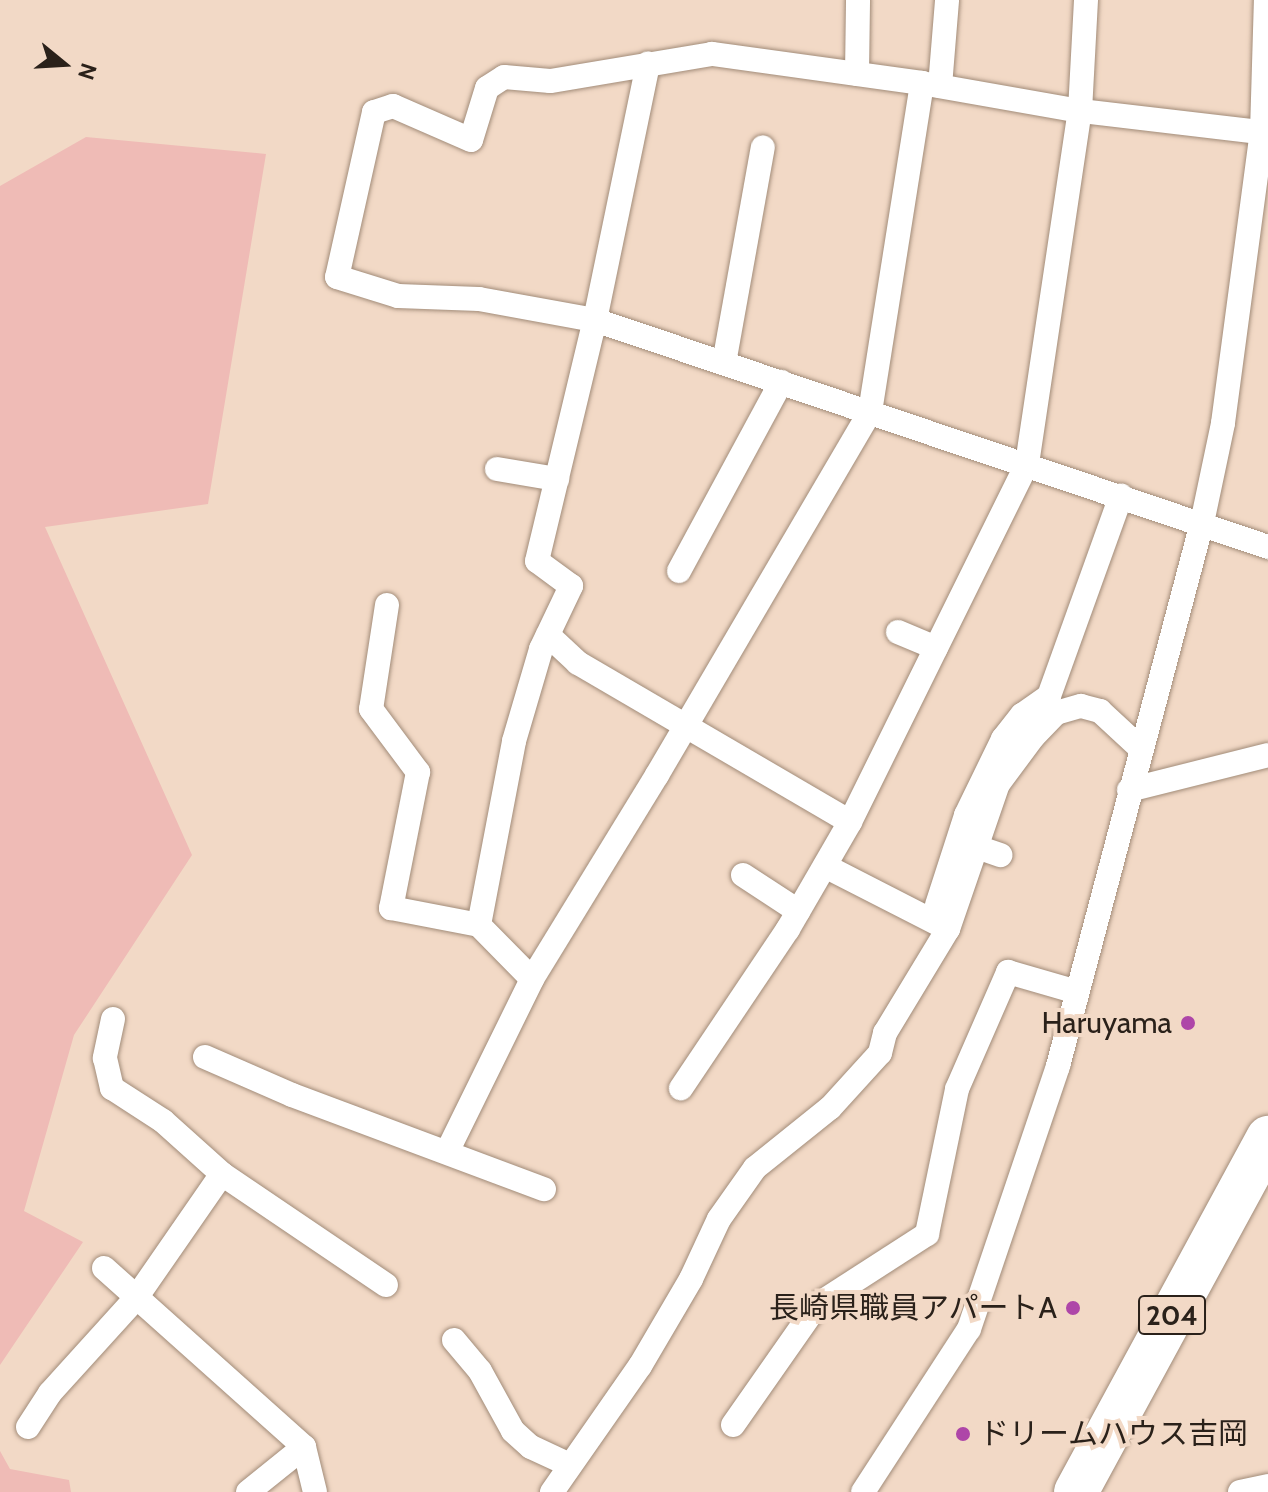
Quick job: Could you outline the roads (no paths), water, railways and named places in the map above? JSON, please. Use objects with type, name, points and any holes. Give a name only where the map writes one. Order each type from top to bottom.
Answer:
[{"type":"highway","name":"204","points":[[1076,1492],[1268,1138]]},
{"type":"street","points":[[857,74],[858,0]]},
{"type":"street","points":[[448,1150],[532,979],[870,412],[947,0]]},
{"type":"street","points":[[681,1088],[798,911],[850,822],[1027,464],[1080,111],[1086,0]]},
{"type":"street","points":[[871,1490],[969,1329],[1058,1066],[1202,523],[1223,423],[1265,132],[1266,0]]},
{"type":"street","points":[[1265,132],[1080,111],[931,85],[712,54],[550,81],[504,77],[487,88],[471,140],[393,106],[374,112],[337,277],[398,296],[479,299],[595,320],[1268,547]]},
{"type":"street","points":[[479,925],[514,741],[548,635],[571,586],[537,561],[595,320],[648,63]]},
{"type":"street","points":[[724,363],[763,147]]},
{"type":"street","points":[[679,571],[781,382]]},
{"type":"street","points":[[497,469],[557,479]]},
{"type":"street","points":[[937,905],[966,815],[1003,739],[1022,715],[1049,696],[1121,496]]},
{"type":"street","points":[[387,605],[371,709],[418,772],[391,908],[479,925],[532,979]]},
{"type":"street","points":[[898,632],[936,648]]},
{"type":"street","points":[[548,635],[578,663],[850,822]]},
{"type":"street","points":[[552,1492],[640,1366],[691,1279],[719,1219],[755,1168],[830,1108],[880,1053],[885,1033],[948,929],[974,846],[998,784],[1033,737],[1056,713],[1081,706],[1100,711],[1141,749]]},
{"type":"street","points":[[1129,790],[1268,755]]},
{"type":"street","points":[[974,846],[1000,855]]},
{"type":"street","points":[[825,866],[948,929]]},
{"type":"street","points":[[743,875],[798,911]]},
{"type":"street","points":[[733,1425],[817,1305],[927,1234],[957,1089],[1008,972],[1077,992]]},
{"type":"street","points":[[113,1019],[105,1058],[112,1088],[163,1121],[222,1174],[386,1285]]},
{"type":"street","points":[[205,1057],[292,1095],[448,1150],[544,1189]]},
{"type":"street","points":[[28,1427],[50,1393],[136,1298],[222,1174]]},
{"type":"street","points":[[104,1268],[304,1447],[315,1492]]},
{"type":"street","points":[[454,1340],[480,1371],[513,1431],[531,1447],[570,1465]]},
{"type":"street","points":[[248,1492],[304,1447]]},
{"type":"street","points":[[1240,1492],[1268,1486]]},
{"type":"place","name":"Haruyama","points":[[1188,1023]]},
{"type":"place","name":"長崎県職員アパートA","points":[[1073,1308]]},
{"type":"place","name":"ドリームハウス吉岡","points":[[963,1434]]}]
